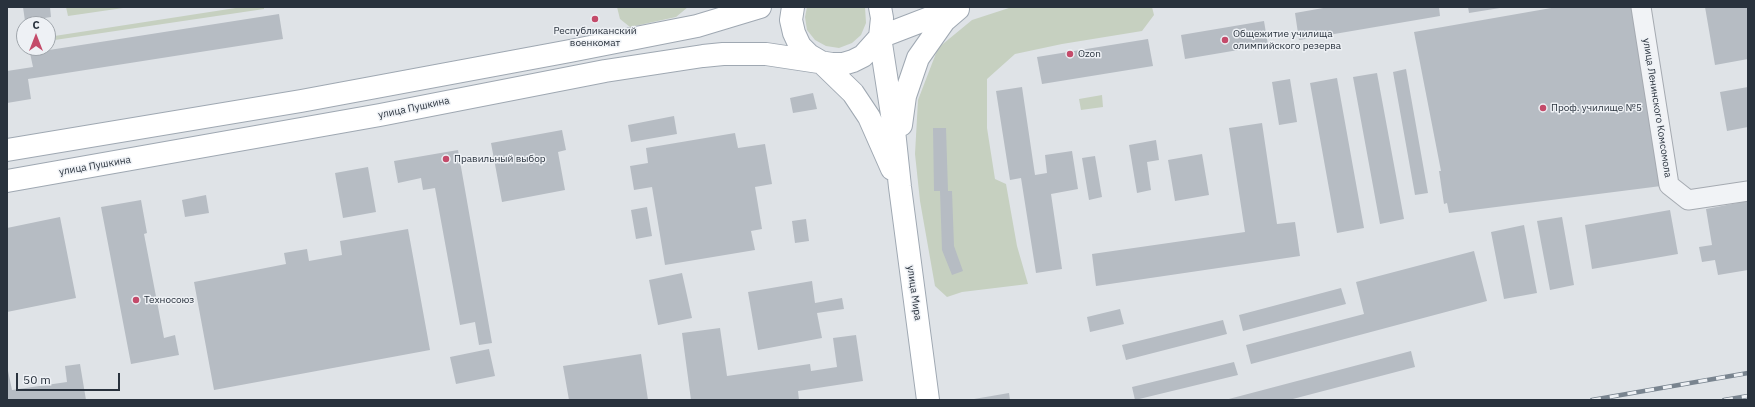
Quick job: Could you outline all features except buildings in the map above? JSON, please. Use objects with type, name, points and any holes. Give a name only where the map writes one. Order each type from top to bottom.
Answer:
[{"type":"main road","points":[[7,150],[308,100],[562,53],[697,26],[760,7]]},
{"type":"main road","points":[[793,7],[791,20],[792,27],[800,46],[809,55],[821,62],[853,93],[869,117],[900,187]]},
{"type":"main road","points":[[880,7],[882,18],[880,38],[892,115],[900,187]]},
{"type":"main road","points":[[900,187],[903,112],[912,74],[918,58],[928,41],[944,21],[960,7]]},
{"type":"main road","points":[[880,38],[960,7]]},
{"type":"main road","name":"улица Пушкина","points":[[7,181],[380,115],[469,97],[667,61],[710,55],[740,53],[766,54],[832,64],[843,64],[863,56],[880,38]]},
{"type":"main road","name":"улица Мира","points":[[900,187],[928,400]]},
{"type":"street","name":"улица Ленинского Комсомола","points":[[1641,7],[1669,185],[1688,200],[1748,191]]},
{"type":"green space","points":[[66,7],[130,7],[68,16]]},
{"type":"green space","points":[[242,7],[264,7],[264,9],[56,40],[56,36]]},
{"type":"green space","points":[[617,7],[688,7],[676,17],[630,27],[620,19]]},
{"type":"green space","points":[[807,7],[865,7],[866,23],[861,35],[852,43],[839,48],[826,46],[815,40],[807,30],[805,17]]},
{"type":"green space","points":[[1012,7],[1152,7],[1154,15],[1142,31],[1062,44],[1015,54],[987,79],[987,128],[995,179],[1006,184],[1017,246],[1028,284],[962,292],[947,297],[935,286],[920,201],[915,154],[918,100],[938,48],[972,20]]},
{"type":"green space","points":[[1102,95],[1103,107],[1081,110],[1079,99]]},
{"type":"railway","points":[[1592,400],[1748,373]]},
{"type":"railway","points":[[1724,400],[1748,396]]},
{"type":"place","name":"Республиканский военкомат","points":[[595,19]]},
{"type":"place","name":"Общежитие училища олимпийского резерва","points":[[1225,40]]},
{"type":"place","name":"Ozon","points":[[1070,54]]},
{"type":"place","name":"Проф. училище №5","points":[[1543,108]]},
{"type":"place","name":"Правильный выбор","points":[[446,159]]},
{"type":"place","name":"Техносоюз","points":[[136,300]]}]
